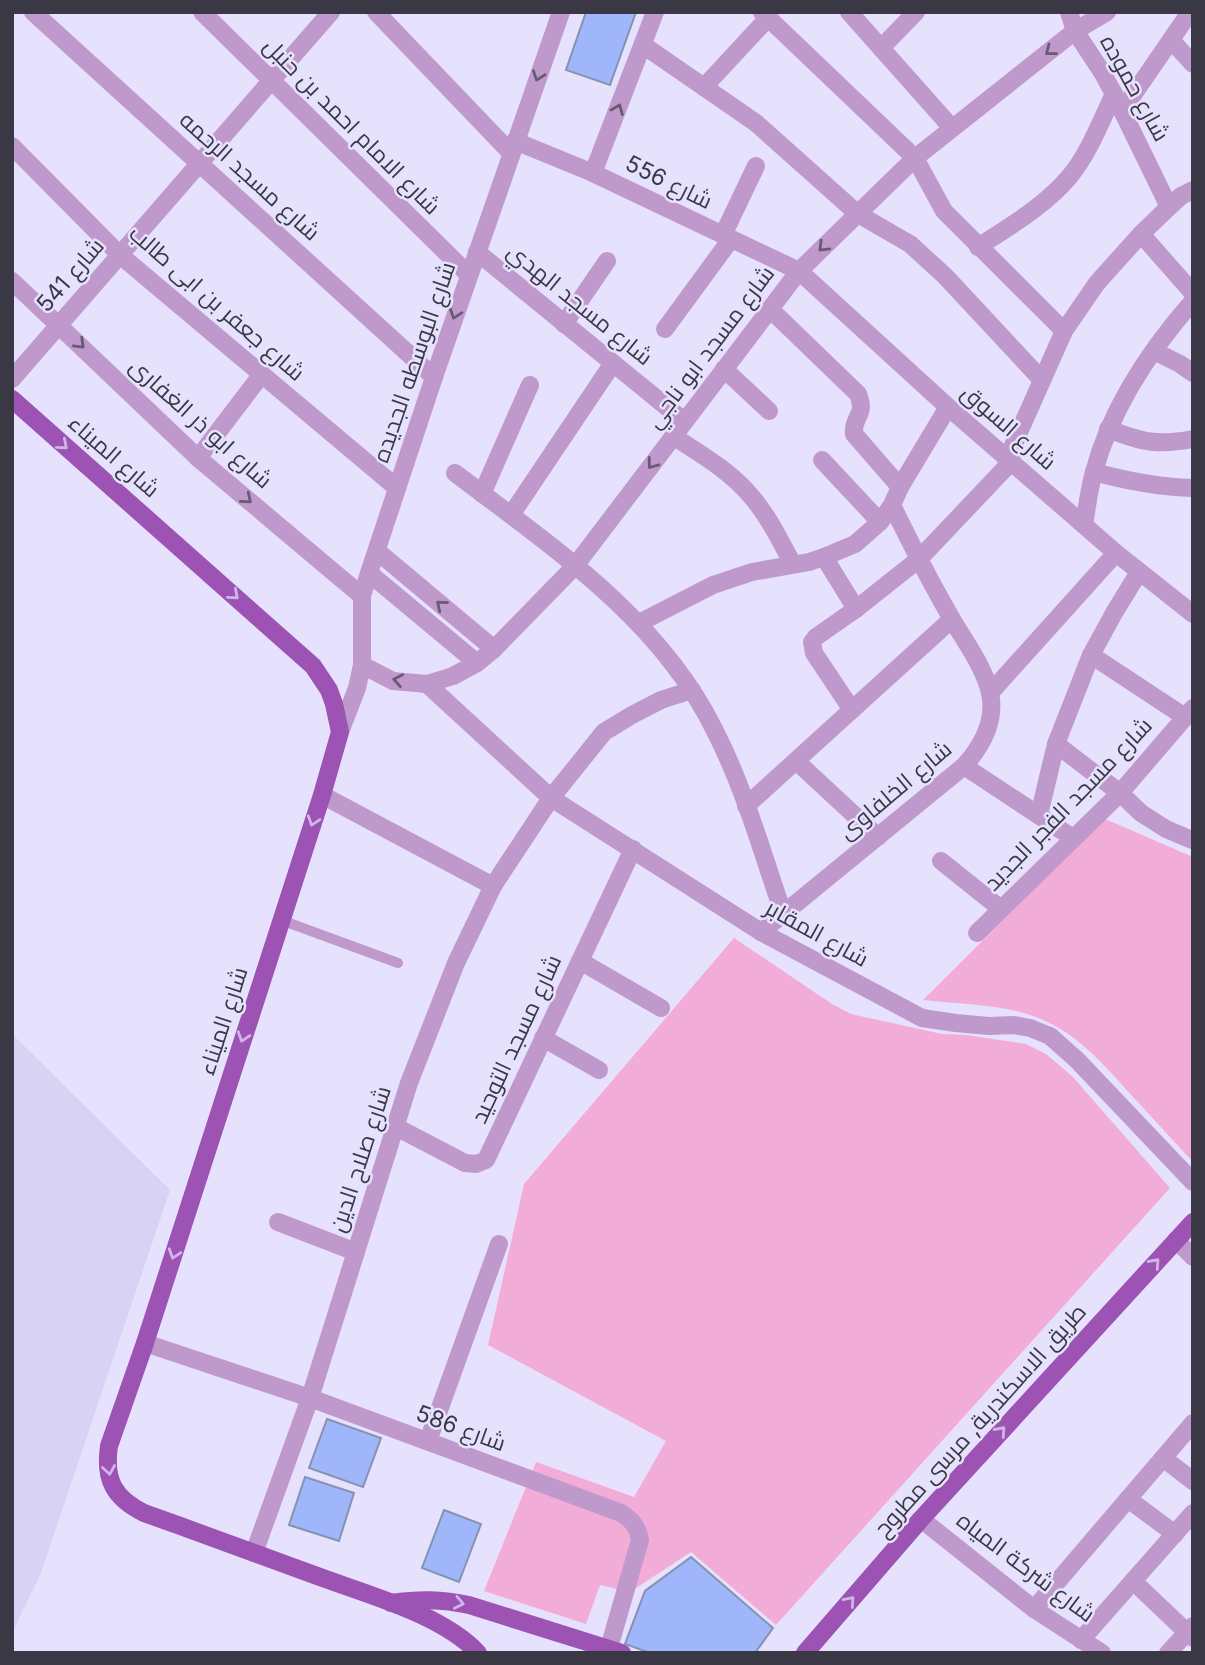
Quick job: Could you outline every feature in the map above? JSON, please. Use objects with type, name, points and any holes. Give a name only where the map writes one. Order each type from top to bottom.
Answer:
[{"type":"main road","name":"شارع الميناء","points":[[12,399],[313,666],[334,704],[340,732],[145,1343],[109,1446],[106,1463],[109,1479],[117,1494],[129,1506],[144,1513],[391,1603]]},
{"type":"main road","name":"طريق الاسكندرية, مرسى مطروح","points":[[805,1653],[921,1519],[1193,1222]]},
{"type":"main road","points":[[391,1603],[417,1599],[469,1605],[615,1650]]},
{"type":"main road","points":[[391,1603],[440,1624],[469,1643],[478,1653]]},
{"type":"street","name":"شارع مسجد الرحمه","points":[[33,12],[434,377]]},
{"type":"street","name":"شارع الامام احمد بن حنبل","points":[[202,12],[469,275]]},
{"type":"street","name":"شارع 541","points":[[12,379],[331,12]]},
{"type":"street","points":[[376,12],[513,147]]},
{"type":"street","points":[[593,173],[655,12]]},
{"type":"street","points":[[849,12],[952,128]]},
{"type":"street","points":[[881,48],[916,12]]},
{"type":"street","name":"شارع حموده","points":[[1069,12],[1074,31],[1114,94],[1169,207]]},
{"type":"street","name":"شارع مسجد ابو ناجي","points":[[362,665],[393,681],[427,684],[453,676],[477,663],[494,649],[575,566],[799,271],[915,158],[1074,31],[1107,12]]},
{"type":"street","points":[[1122,111],[1190,12]]},
{"type":"street","name":"شارع البوسطه الجديده","points":[[340,732],[357,688],[362,665],[362,596],[555,15]]},
{"type":"street","points":[[704,87],[765,15],[915,158],[944,211],[1064,331]]},
{"type":"street","points":[[1171,40],[1193,64]]},
{"type":"street","points":[[643,45],[756,123],[858,214],[910,244],[945,276],[1041,379]]},
{"type":"street","points":[[978,247],[1052,196],[1072,174],[1114,94]]},
{"type":"street","name":"شارع جعفر بن ابى طالب","points":[[12,146],[120,255],[397,488]]},
{"type":"street","name":"شارع 556","points":[[513,147],[593,173],[799,271]]},
{"type":"street","points":[[665,329],[727,237],[755,166]]},
{"type":"street","points":[[852,710],[812,648],[812,642],[919,559],[1010,459],[1041,379],[1064,331],[1097,283],[1141,234],[1181,196],[1193,190]]},
{"type":"street","points":[[1141,234],[1193,293]]},
{"type":"street","name":"شارع مسجد الهدي","points":[[477,252],[684,421]]},
{"type":"street","points":[[564,324],[607,261]]},
{"type":"street","name":"شارع السوق","points":[[799,271],[948,407],[1116,553],[1193,614]]},
{"type":"street","name":"شارع ابو ذر الغفارى","points":[[12,281],[198,458],[362,596]]},
{"type":"street","points":[[1084,525],[1094,472],[1108,429],[1128,389],[1193,300]]},
{"type":"street","points":[[770,309],[858,394],[862,409],[853,427],[854,435],[900,487]]},
{"type":"street","points":[[1154,351],[1193,373]]},
{"type":"street","points":[[511,515],[613,363]]},
{"type":"street","points":[[724,369],[769,411]]},
{"type":"street","points":[[198,458],[262,374]]},
{"type":"street","points":[[482,494],[530,385]]},
{"type":"street","points":[[639,623],[713,585],[752,572],[824,557],[855,544],[880,522],[892,505],[948,407]]},
{"type":"street","points":[[1108,429],[1138,441],[1171,443],[1193,439]]},
{"type":"street","points":[[673,436],[712,462],[751,496],[793,564]]},
{"type":"street","points":[[822,460],[880,522]]},
{"type":"street","points":[[1094,472],[1130,482],[1168,488],[1193,488]]},
{"type":"street","points":[[455,473],[605,591],[639,623],[667,655],[692,690],[732,766],[783,913]]},
{"type":"street","name":"شارع الخلفاوى","points":[[761,932],[964,766],[978,751],[987,733],[991,713],[990,693],[978,663],[919,559],[892,505]]},
{"type":"street","points":[[377,551],[494,649]]},
{"type":"street","points":[[990,693],[1116,553]]},
{"type":"street","points":[[824,557],[856,609]]},
{"type":"street","points":[[1039,815],[1056,744],[1091,655],[1139,572]]},
{"type":"street","points":[[369,573],[477,663]]},
{"type":"street","points":[[746,806],[952,619]]},
{"type":"street","points":[[1091,655],[1189,712]]},
{"type":"street","name":"شارع المقابر","points":[[427,684],[551,798],[761,932],[922,1018],[989,1026],[1014,1025],[1050,1036],[1077,1059],[1193,1182]]},
{"type":"street","name":"شارع صلاح الدين","points":[[254,1553],[310,1398],[410,1083],[439,1003],[493,886],[551,798],[604,732],[661,701],[692,690]]},
{"type":"street","name":"شارع مسجد الفجر الجديد","points":[[977,933],[1120,793],[1189,712]]},
{"type":"street","points":[[1056,744],[1120,793],[1141,813],[1166,829],[1192,840]]},
{"type":"street","points":[[796,761],[878,837]]},
{"type":"street","points":[[964,766],[1073,838]]},
{"type":"street","points":[[322,794],[493,886]]},
{"type":"street","name":"شارع مسجد التوحيد","points":[[396,1127],[465,1163],[476,1164],[486,1160],[633,849]]},
{"type":"street","points":[[941,861],[1001,909]]},
{"type":"street","points":[[580,961],[661,1008]]},
{"type":"street","points":[[543,1038],[599,1070]]},
{"type":"street","points":[[278,1222],[356,1252]]},
{"type":"street","points":[[1176,1240],[1193,1257]]},
{"type":"street","points":[[428,1441],[499,1244]]},
{"type":"street","name":"شارع 586","points":[[145,1343],[310,1398],[621,1513],[635,1524],[640,1540],[615,1650]]},
{"type":"street","points":[[1034,1609],[1193,1423]]},
{"type":"street","points":[[1163,1458],[1193,1481]]},
{"type":"street","points":[[1128,1499],[1175,1534]]},
{"type":"street","points":[[1081,1640],[1193,1513]]},
{"type":"street","name":"شارع شركة المياه","points":[[921,1519],[1034,1609],[1102,1653]]},
{"type":"street","points":[[1133,1581],[1191,1632],[1168,1653]]},
{"type":"lane","points":[[281,920],[398,963]]},
{"type":"shaded area","points":[[1105,819],[1193,857],[1193,1162],[1100,1061],[1061,1029],[1030,1015],[1004,1009],[923,1000]]},
{"type":"shaded area","points":[[734,938],[851,1014],[942,1034],[1026,1044],[1046,1054],[1072,1076],[1170,1188],[776,1625],[691,1552],[630,1592],[600,1585],[586,1624],[484,1591],[536,1462],[634,1497],[666,1441],[488,1345],[524,1184]]},
{"type":"shaded area","points":[[12,1034],[170,1190],[41,1573],[12,1633]]},
{"type":"building","points":[[586,12],[636,12],[610,85],[566,70]]},
{"type":"building","points":[[327,1419],[381,1438],[363,1487],[309,1468]]},
{"type":"building","points":[[305,1477],[354,1493],[339,1541],[289,1525]]},
{"type":"building","points":[[444,1510],[481,1524],[459,1582],[422,1568]]},
{"type":"building","points":[[691,1557],[773,1628],[755,1653],[650,1653],[625,1644],[645,1591]]}]
